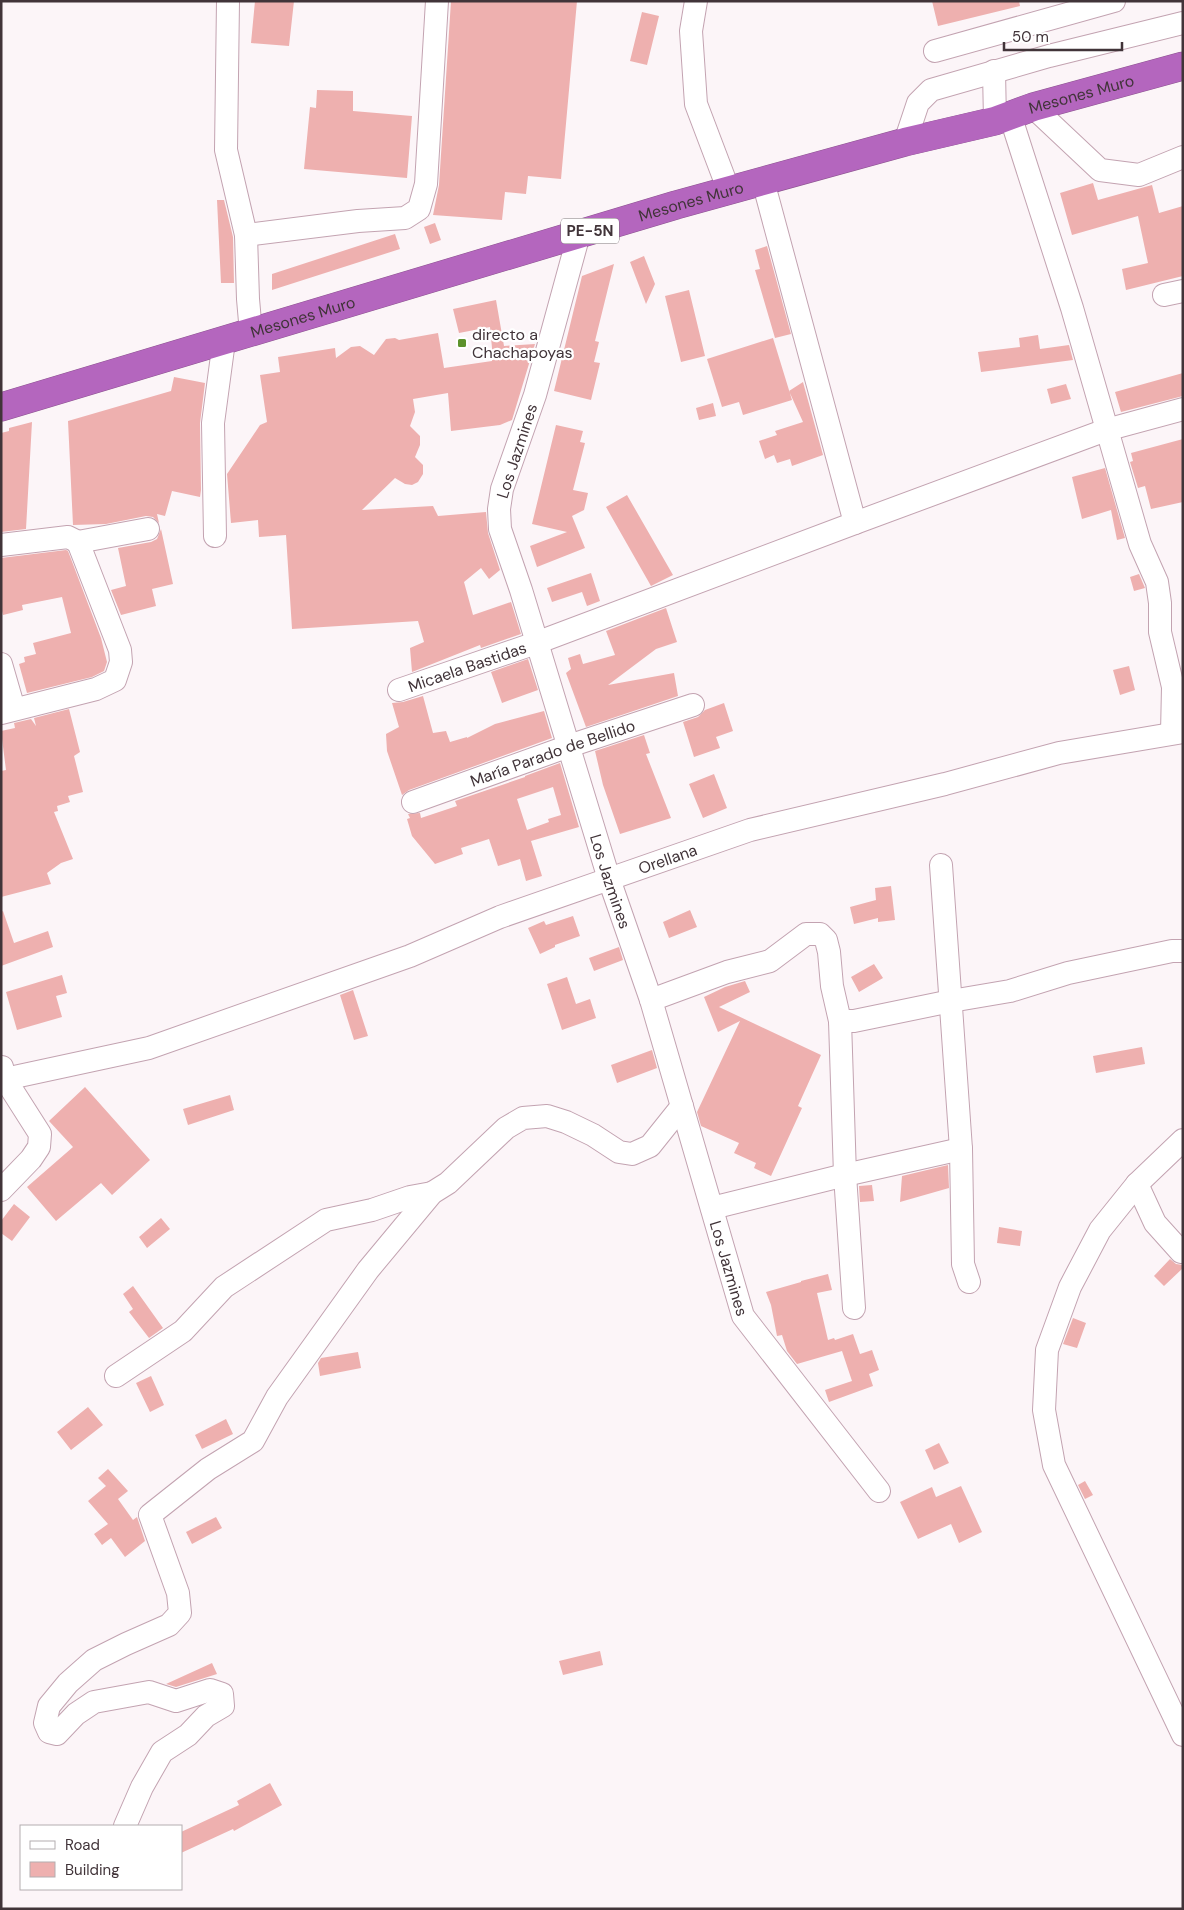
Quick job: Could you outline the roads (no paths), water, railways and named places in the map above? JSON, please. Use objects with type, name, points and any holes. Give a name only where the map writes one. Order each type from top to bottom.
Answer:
[{"type":"highway","name":"Mesones Muro","points":[[1,407],[224,342],[579,234],[763,181],[1183,66]]},
{"type":"street","points":[[228,1],[226,150],[246,235],[251,333]]},
{"type":"street","points":[[246,235],[358,221],[405,218],[419,209],[426,184],[437,1]]},
{"type":"street","points":[[696,1],[691,31],[696,104],[729,191]]},
{"type":"street","points":[[935,51],[1053,10],[1114,1]]},
{"type":"street","points":[[905,142],[918,103],[931,90],[994,71],[1183,23]]},
{"type":"street","points":[[994,71],[1012,114],[1072,308],[1140,544],[1157,582],[1160,603],[1160,632],[1173,687],[1177,733]]},
{"type":"street","points":[[1012,114],[1100,170],[1139,175],[1183,157]]},
{"type":"street","points":[[763,181],[855,523]]},
{"type":"street","name":"Los Jazmines","points":[[579,234],[535,395],[502,489],[499,509],[500,529],[521,590],[609,879],[651,1000],[742,1316],[879,1490]]},
{"type":"street","points":[[215,536],[213,423],[224,342]]},
{"type":"street","name":"Micaela Bastidas","points":[[399,690],[536,643],[1106,430],[1183,409]]},
{"type":"street","points":[[1,544],[68,537],[78,542],[148,529]]},
{"type":"street","points":[[1,664],[8,711],[96,689],[115,680],[121,662],[120,656],[78,542]]},
{"type":"street","name":"María Parado de Bellido","points":[[413,802],[569,746],[693,705]]},
{"type":"street","name":"Orellana","points":[[3,1077],[148,1048],[410,956],[500,917],[750,830],[945,784],[1059,753],[1177,733]]},
{"type":"street","points":[[941,865],[962,1149],[962,1264],[969,1282]]},
{"type":"street","points":[[651,1000],[727,972],[770,961],[806,934],[820,934],[826,940],[832,986],[840,1021],[845,1175],[854,1308]]},
{"type":"street","points":[[840,1021],[1010,991],[1068,973],[1172,951],[1183,951]]},
{"type":"street","points":[[1,1190],[40,1147],[40,1134],[3,1077]]},
{"type":"street","points":[[125,1825],[142,1787],[162,1752],[188,1735],[206,1716],[223,1706],[222,1694],[210,1690],[176,1701],[149,1692],[94,1702],[76,1714],[57,1734],[49,1732],[45,1723],[49,1706],[68,1683],[94,1660],[169,1625],[180,1613],[178,1593],[150,1515],[208,1470],[253,1441],[277,1397],[363,1276],[432,1194],[448,1182],[506,1128],[523,1118],[546,1116],[566,1122],[593,1135],[619,1152],[632,1154],[650,1146],[682,1106]]},
{"type":"street","points":[[1183,1140],[1137,1184],[1100,1230],[1070,1287],[1048,1350],[1044,1410],[1054,1465],[1183,1735]]},
{"type":"street","points":[[712,1208],[845,1175],[962,1149]]},
{"type":"street","points":[[1137,1184],[1155,1223],[1182,1252]]},
{"type":"street","points":[[116,1376],[183,1331],[224,1287],[326,1220],[372,1210],[410,1197],[432,1194]]},
{"type":"place","name":"directo a Chachapoyas","points":[[462,343]]}]
